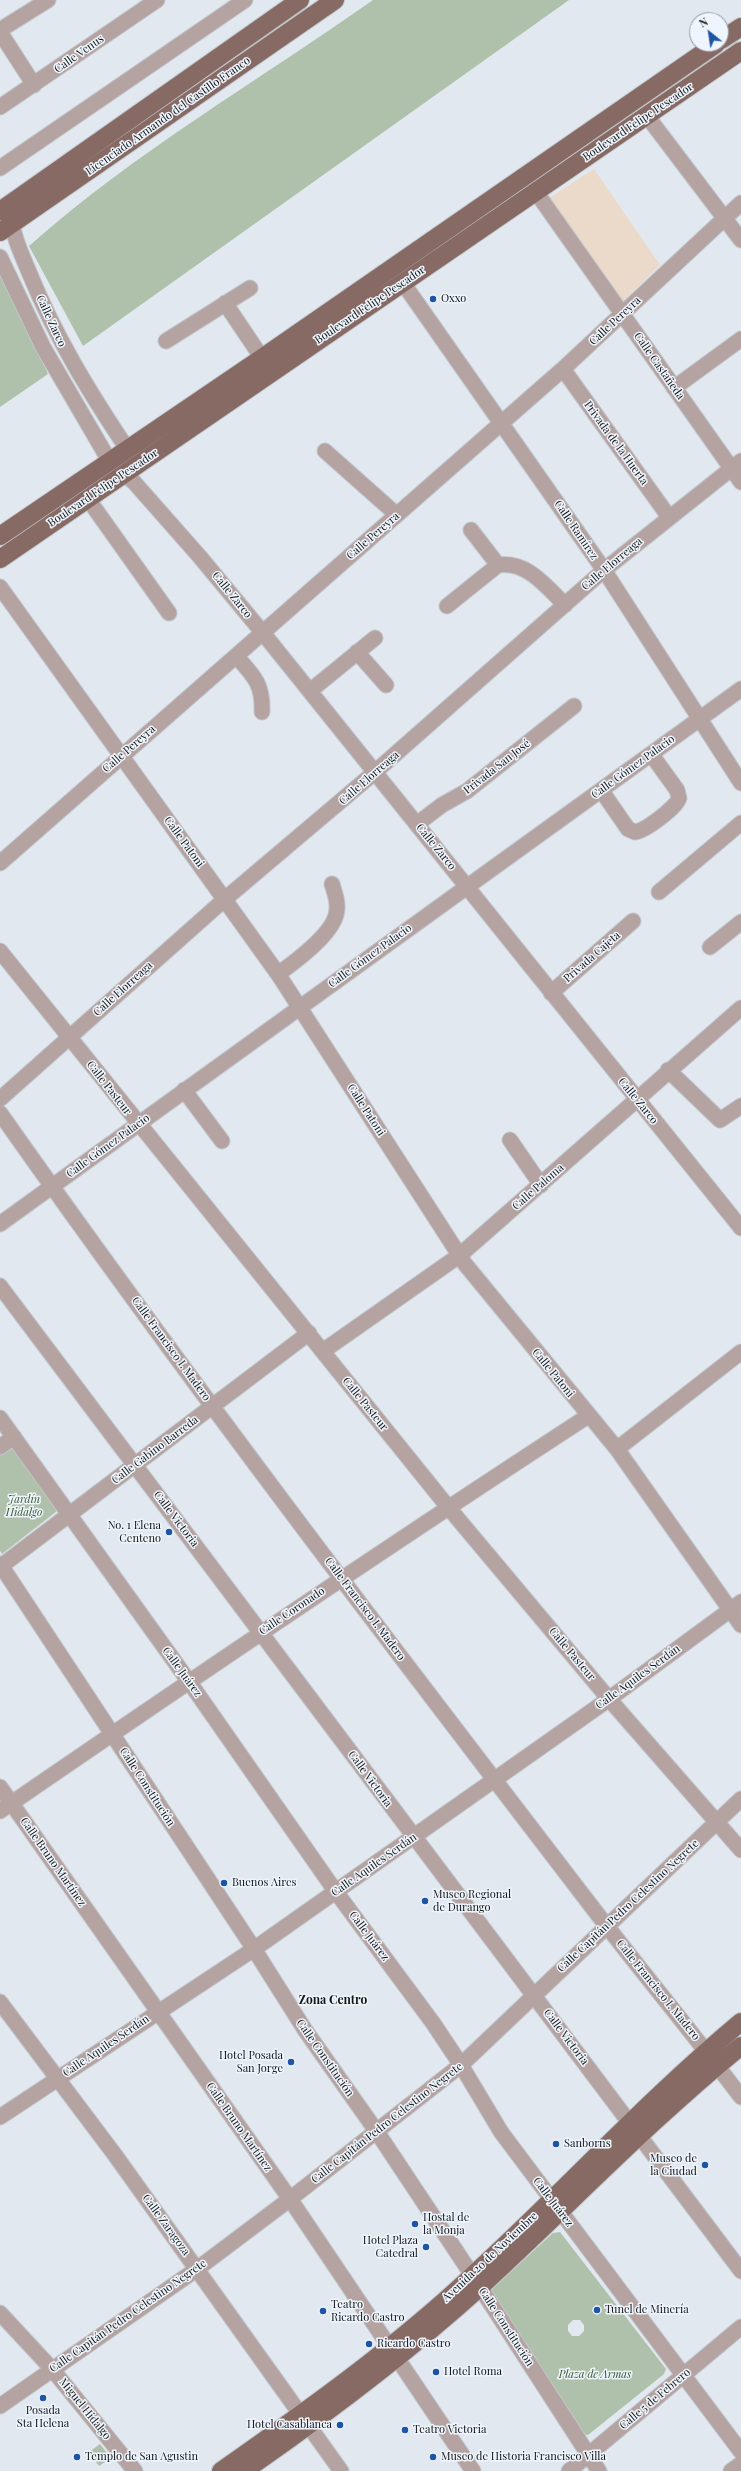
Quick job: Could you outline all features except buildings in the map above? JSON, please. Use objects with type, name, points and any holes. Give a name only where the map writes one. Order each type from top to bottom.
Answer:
[{"type":"main road","name":"Licenciado Armando del Castillo Franco","points":[[5,218],[300,0]]},
{"type":"main road","name":"Licenciado Armando del Castillo Franco","points":[[5,218],[335,0]]},
{"type":"main road","points":[[729,35],[741,27]]},
{"type":"main road","name":"Boulevard Felipe Pescador","points":[[0,536],[22,521],[116,468],[403,283],[741,51]]},
{"type":"main road","name":"Boulevard Felipe Pescador","points":[[0,559],[88,499],[116,468],[128,450],[704,52]]},
{"type":"main road","points":[[402,261],[399,273],[403,283]]},
{"type":"main road","points":[[22,521],[36,518],[46,528]]},
{"type":"main road","name":"Avenida 20 de Noviembre","points":[[244,2471],[305,2421],[394,2352],[476,2282],[635,2129],[707,2050],[741,2022]]},
{"type":"main road","name":"Avenida 20 de Noviembre","points":[[635,2129],[741,2046]]},
{"type":"main road","name":"Avenida 20 de Noviembre","points":[[222,2471],[305,2421]]},
{"type":"street","points":[[34,85],[1,34],[48,0]]},
{"type":"street","name":"Calle Venus","points":[[0,107],[157,0]]},
{"type":"street","points":[[0,168],[245,0]]},
{"type":"street","points":[[647,116],[741,240]]},
{"type":"street","name":"Calle Castañeda","points":[[536,192],[674,388],[736,465],[741,482]]},
{"type":"street","name":"Calle Pereyra","points":[[0,863],[563,369],[741,203]]},
{"type":"street","name":"Calle Zarco","points":[[5,218],[50,323],[88,390],[128,450]]},
{"type":"street","name":"Calle Zarco","points":[[0,257],[43,347],[116,468],[133,481],[195,551],[263,633],[741,1228]]},
{"type":"street","name":"Calle Ramírez","points":[[403,283],[503,422],[604,570],[700,718],[736,763],[741,783]]},
{"type":"street","points":[[166,341],[250,288]]},
{"type":"street","points":[[225,303],[262,358]]},
{"type":"street","points":[[674,388],[741,339]]},
{"type":"street","name":"Privada de la Huerta","points":[[563,369],[669,517]]},
{"type":"street","points":[[325,451],[397,515]]},
{"type":"street","name":"Calle Elorreaga","points":[[0,1099],[225,899],[375,772],[604,570],[736,465]]},
{"type":"street","points":[[88,499],[169,614]]},
{"type":"street","points":[[471,530],[498,565]]},
{"type":"street","points":[[447,606],[498,565],[515,566],[534,574],[565,605]]},
{"type":"street","name":"Calle Patoni","points":[[0,587],[278,974],[460,1255],[588,1416],[617,1449],[708,1576],[735,1607],[741,1625]]},
{"type":"street","points":[[310,691],[375,638]]},
{"type":"street","points":[[357,652],[386,685]]},
{"type":"street","points":[[236,656],[259,683],[262,692],[262,712]]},
{"type":"street","name":"Calle Gómez Palacio","points":[[0,1224],[741,688]]},
{"type":"street","name":"Privada San José","points":[[417,824],[442,805],[468,791],[574,706]]},
{"type":"street","points":[[601,790],[628,828],[635,832],[643,829],[675,805],[679,798],[677,790],[651,754]]},
{"type":"street","points":[[659,892],[741,823]]},
{"type":"street","points":[[278,974],[306,952],[325,932],[336,916],[337,900],[332,884]]},
{"type":"street","name":"Privada Cajeta","points":[[551,993],[633,921]]},
{"type":"street","points":[[710,947],[741,922]]},
{"type":"street","name":"Calle Pasteur","points":[[0,951],[137,1124],[309,1333],[448,1507],[609,1699],[741,1850]]},
{"type":"street","name":"Calle Paloma","points":[[323,1352],[460,1255],[541,1185],[636,1099],[670,1073],[741,1008]]},
{"type":"street","points":[[670,1073],[720,1120],[741,1106]]},
{"type":"street","points":[[184,1090],[222,1141]]},
{"type":"street","name":"Calle Francisco I. Madero","points":[[0,1113],[52,1187],[340,1578],[606,1926],[707,2050],[741,2097]]},
{"type":"street","points":[[510,1140],[541,1185]]},
{"type":"street","name":"Calle Victoria","points":[[0,1286],[262,1632],[413,1838],[534,1994],[741,2271]]},
{"type":"street","name":"Calle Gabino Barreda","points":[[0,1566],[309,1333]]},
{"type":"street","points":[[617,1449],[741,1352]]},
{"type":"street","name":"Calle Coronado","points":[[6,1807],[190,1683],[340,1578],[588,1416]]},
{"type":"street","name":"Calle Juárez","points":[[0,1418],[68,1516],[190,1683],[336,1892],[461,2065],[501,2132],[682,2376],[741,2452]]},
{"type":"street","points":[[0,1447],[14,1437]]},
{"type":"street","name":"Calle Constitución","points":[[0,1566],[254,1949],[305,2030],[377,2132],[599,2471]]},
{"type":"street","name":"Calle Aquiles Serdán","points":[[0,2117],[157,2011],[254,1949],[413,1838],[493,1779],[609,1699],[735,1607]]},
{"type":"street","name":"Calle Bruno Martínez","points":[[0,1786],[6,1807],[157,2011],[290,2199],[473,2471]]},
{"type":"street","name":"Calle Capitán Pedro Celestino Negrete","points":[[0,2406],[197,2269],[377,2132],[461,2065],[741,1799]]},
{"type":"street","name":"Calle Zaragoza","points":[[0,2002],[197,2269],[342,2471]]},
{"type":"street","name":"Miguel Hidalgo","points":[[0,2313],[52,2369],[135,2471]]},
{"type":"street","name":"Calle 5 de Febrero","points":[[569,2471],[741,2328]]},
{"type":"street","points":[[731,2471],[741,2464]]},
{"type":"shaded area","points":[[594,169],[660,265],[620,304],[549,198]]},
{"type":"green space","points":[[373,0],[569,0],[83,346],[29,246],[111,179],[154,148]]},
{"type":"green space","points":[[0,268],[48,374],[0,407]]},
{"type":"green space","name":"Jardín Hidalgo","points":[[12,1446],[57,1511],[2,1554],[0,1551],[0,1455]]},
{"type":"green space","name":"Plaza de Armas","points":[[560,2232],[666,2369],[664,2374],[588,2435],[583,2434],[491,2292],[493,2288],[553,2233]],"holes":[[[573,2320],[580,2320],[584,2325],[584,2331],[579,2336],[572,2336],[568,2331],[568,2325]]]},
{"type":"green space","points":[[100,2444],[111,2458],[99,2466],[89,2452]]},
{"type":"place","name":"Oxxo","points":[[433,299]]},
{"type":"place","name":"No. 1 Elena Centeno","points":[[169,1532]]},
{"type":"place","name":"Buenos Aires","points":[[224,1883]]},
{"type":"place","name":"Museo Regional de Durango","points":[[425,1901]]},
{"type":"place","name":"Hotel Posada San Jorge","points":[[291,2062]]},
{"type":"place","name":"Sanborns","points":[[556,2144]]},
{"type":"place","name":"Museo de la Ciudad","points":[[705,2165]]},
{"type":"place","name":"Hostal de la Monja","points":[[415,2224]]},
{"type":"place","name":"Hotel Plaza Catedral","points":[[426,2247]]},
{"type":"place","name":"Tunel de Minería","points":[[597,2310]]},
{"type":"place","name":"Teatro Ricardo Castro","points":[[323,2311]]},
{"type":"place","name":"Ricardo Castro","points":[[369,2344]]},
{"type":"place","name":"Hotel Roma","points":[[436,2372]]},
{"type":"place","name":"Posada Sta Helena","points":[[43,2398]]},
{"type":"place","name":"Hotel Casablanca","points":[[340,2425]]},
{"type":"place","name":"Teatro Victoria","points":[[405,2430]]},
{"type":"place","name":"Templo de San Agustin","points":[[77,2457]]},
{"type":"place","name":"Museo de Historia Francisco Villa","points":[[433,2457]]},
{"type":"district","name":"Zona Centro","points":[[333,2000]]}]
